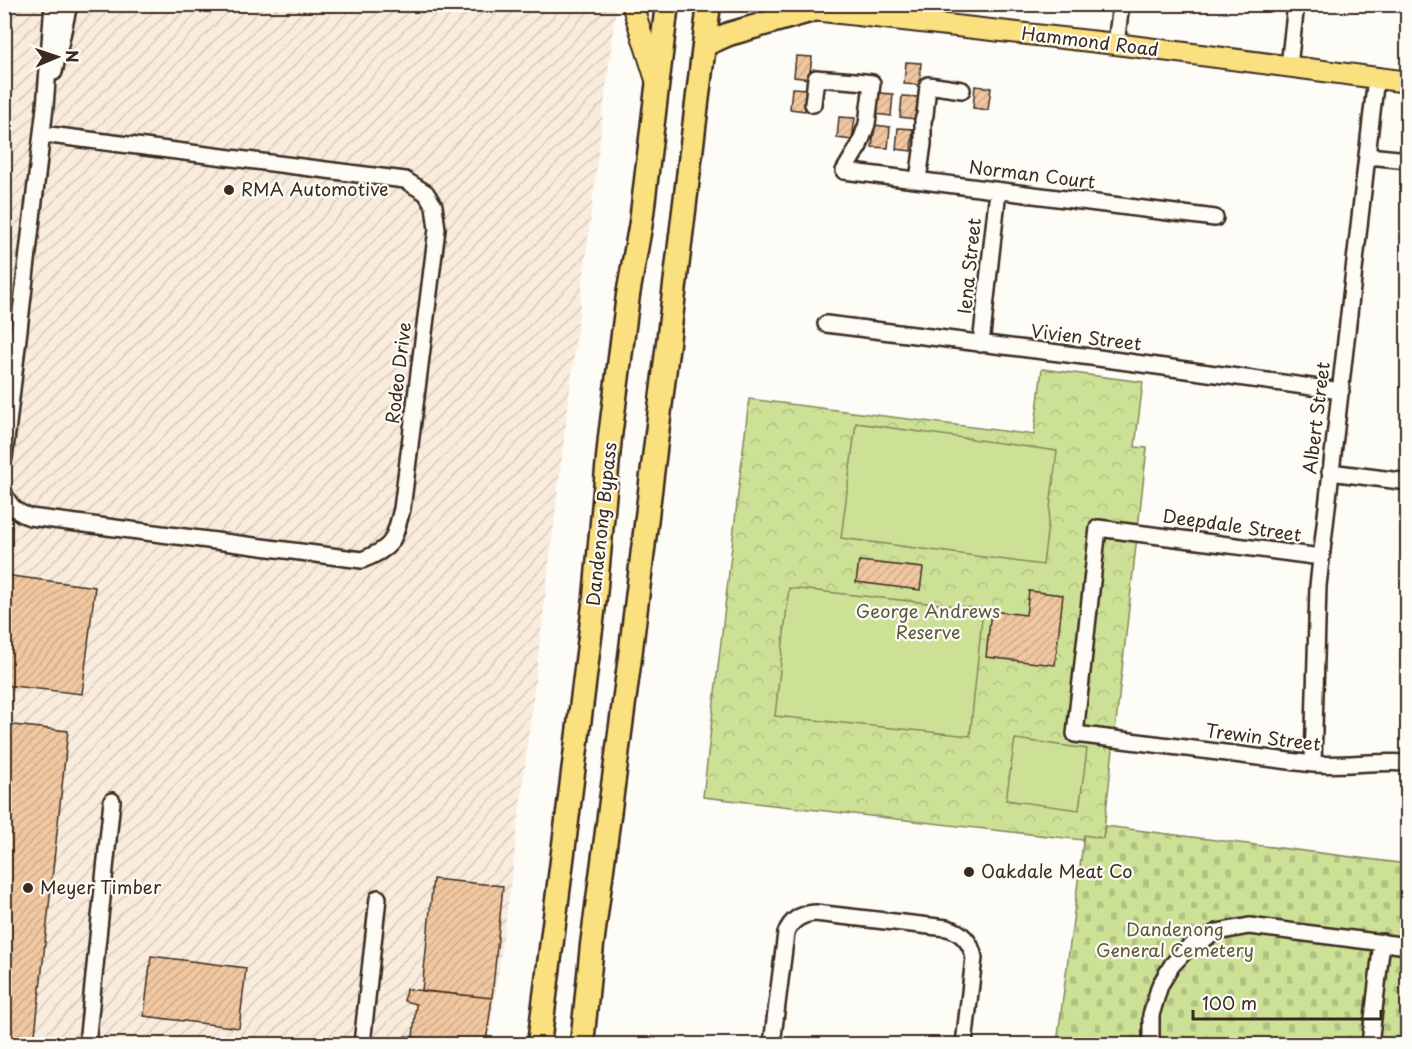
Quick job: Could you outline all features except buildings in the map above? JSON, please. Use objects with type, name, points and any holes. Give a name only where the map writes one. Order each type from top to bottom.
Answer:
[{"type":"highway","name":"Dandenong Bypass","points":[[539,1044],[595,597],[613,414],[628,295],[641,222],[667,4]]},
{"type":"highway","points":[[582,1044],[592,945],[630,657],[709,4]]},
{"type":"highway","points":[[704,45],[729,34],[813,10]]},
{"type":"main road","points":[[632,4],[657,83]]},
{"type":"main road","name":"Hammond Road","points":[[772,4],[1116,44],[1407,82]]},
{"type":"street","points":[[4,458],[45,107],[53,4]]},
{"type":"street","points":[[45,107],[61,47],[69,4]]},
{"type":"street","points":[[1116,44],[1121,4]]},
{"type":"street","points":[[1289,66],[1296,4]]},
{"type":"street","name":"Albert Street","points":[[1313,764],[1317,610],[1321,558],[1376,77]]},
{"type":"street","name":"Norman Court","points":[[813,104],[816,78],[872,83],[867,124],[859,146],[844,171],[1215,218]]},
{"type":"street","points":[[918,180],[928,86],[962,90]]},
{"type":"street","name":"Rodeo Drive","points":[[4,493],[14,510],[30,517],[362,560],[380,553],[394,540],[402,509],[436,229],[434,206],[426,193],[405,180],[42,134]]},
{"type":"street","points":[[1368,156],[1407,160]]},
{"type":"street","name":"Iena Street","points":[[981,344],[998,191]]},
{"type":"street","name":"Vivien Street","points":[[826,324],[1341,391]]},
{"type":"street","points":[[1330,472],[1407,482]]},
{"type":"street","name":"Deepdale Street","points":[[1115,740],[1075,734],[1098,528],[1321,558]]},
{"type":"street","name":"Trewin Street","points":[[1115,740],[1313,764],[1407,763]]},
{"type":"street","points":[[87,1044],[112,801]]},
{"type":"street","points":[[362,1044],[378,898]]},
{"type":"street","points":[[772,1044],[786,933],[792,922],[803,915],[815,913],[946,928],[963,937],[971,946],[974,958],[964,1044]]},
{"type":"street","points":[[1150,1044],[1151,1015],[1160,985],[1172,965],[1189,947],[1217,932],[1249,926],[1407,946]]},
{"type":"street","points":[[1370,1044],[1382,942]]},
{"type":"shaded area","points":[[5,5],[616,5],[510,890],[488,1044],[5,1044]]},
{"type":"green space","name":"George Andrews Reserve","points":[[1042,369],[1143,382],[1135,447],[1147,448],[1103,838],[1084,835],[1083,840],[703,797],[749,399],[1034,435]]},
{"type":"green space","points":[[856,423],[1057,451],[1043,565],[841,538]]},
{"type":"green space","points":[[789,588],[983,609],[970,736],[775,716]]},
{"type":"green space","points":[[1015,739],[1087,749],[1079,810],[1006,800]]},
{"type":"green space","name":"Dandenong General Cemetery","points":[[1105,826],[1407,864],[1407,1044],[1057,1044],[1084,835],[1103,838]]},
{"type":"place","name":"RMA Automotive","points":[[229,190]]},
{"type":"place","name":"Oakdale Meat Co","points":[[969,872]]},
{"type":"place","name":"Meyer Timber","points":[[28,888]]}]
